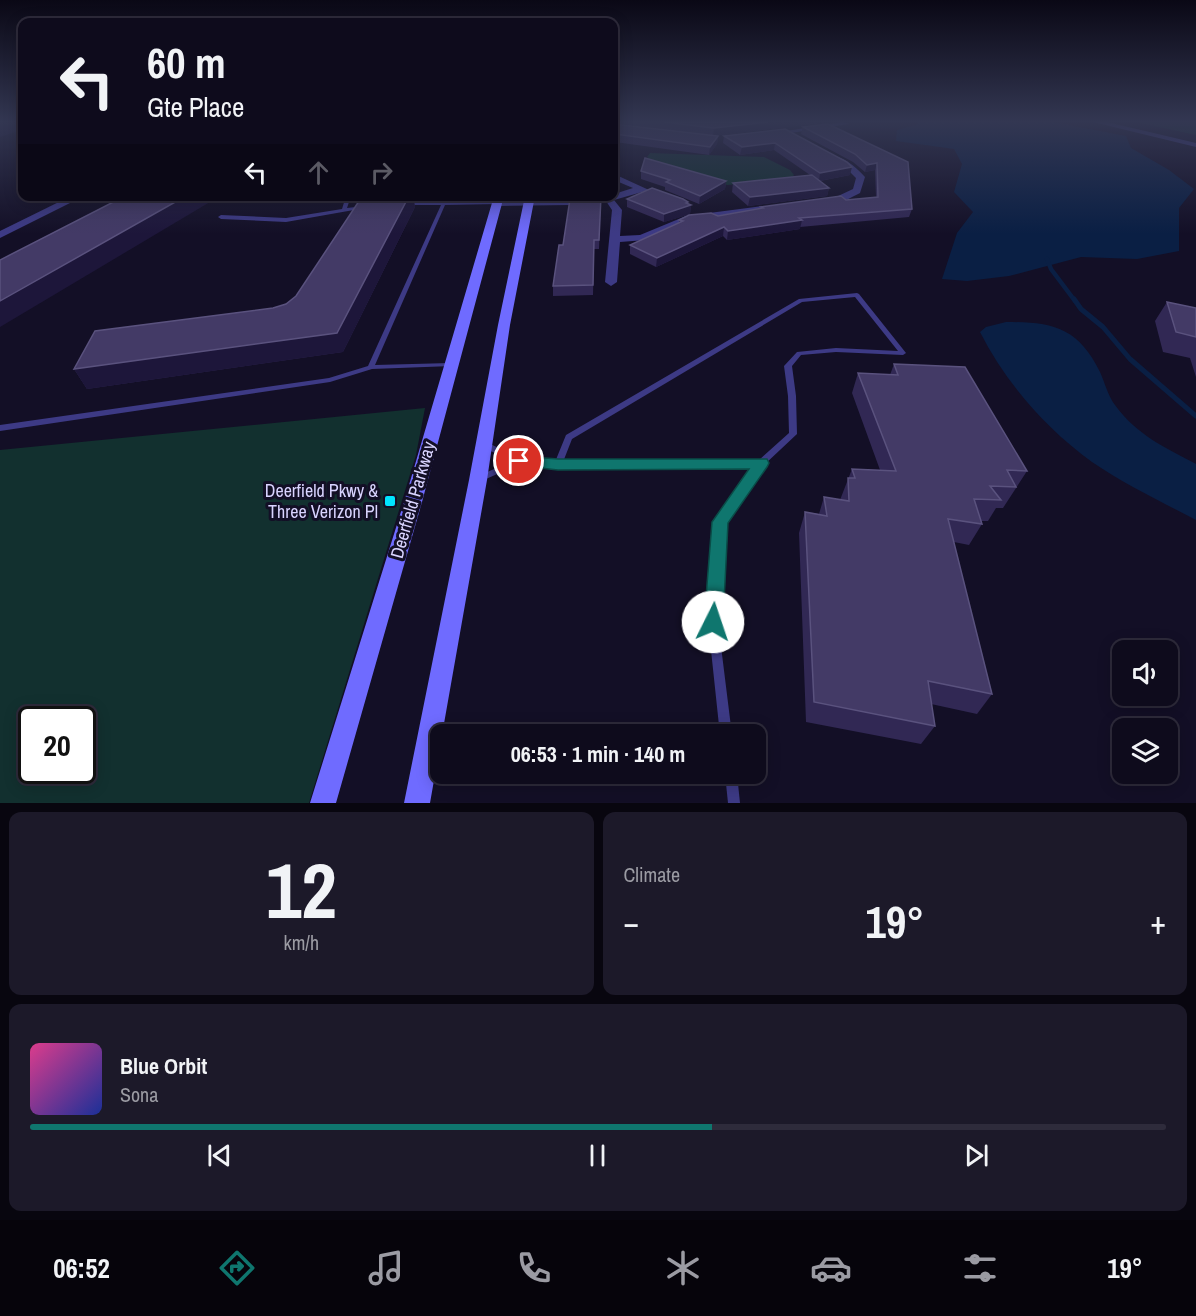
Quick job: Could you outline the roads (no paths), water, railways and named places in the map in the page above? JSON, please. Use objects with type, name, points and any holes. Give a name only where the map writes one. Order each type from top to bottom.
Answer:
[{"type":"main road","name":"Deerfield Parkway","points":[[323,803],[413,502],[450,364],[499,201]]},
{"type":"main road","points":[[417,803],[478,480],[504,325],[530,201]]},
{"type":"street","points":[[817,202],[838,200],[857,191],[861,177],[849,166],[837,159]]},
{"type":"street","points":[[618,179],[652,192]]},
{"type":"street","points":[[618,196],[640,189]]},
{"type":"street","points":[[0,235],[71,201]]},
{"type":"street","points":[[569,201],[595,201]]},
{"type":"street","points":[[610,201],[617,210],[611,282]]},
{"type":"street","points":[[693,208],[707,216]]},
{"type":"street","points":[[614,239],[642,238],[686,219],[773,208]]},
{"type":"lane","points":[[344,210],[347,201]]},
{"type":"lane","points":[[404,204],[435,201]]},
{"type":"lane","points":[[371,367],[445,201]]},
{"type":"lane","points":[[221,217],[286,220],[374,206]]},
{"type":"lane","points":[[558,465],[569,437],[801,300],[857,295],[903,353],[836,350],[799,353],[788,366],[793,434],[761,463],[720,522],[713,622],[725,724]]},
{"type":"lane","points":[[0,428],[330,380],[371,367],[450,364]]},
{"type":"lane","points":[[484,444],[519,461],[558,465],[761,463]]},
{"type":"lane","points":[[478,480],[519,461]]},
{"type":"lane","points":[[732,784],[734,803]]},
{"type":"water","points":[[960,159],[1151,159],[1194,189],[1179,208],[1179,251],[1137,259],[1081,257],[1009,276],[967,281],[942,279],[957,233],[973,212],[954,192],[962,164]]},
{"type":"water","points":[[1006,322],[1037,323],[1050,326],[1073,336],[1082,345],[1092,357],[1108,394],[1123,415],[1152,439],[1196,464],[1196,520],[1104,470],[1058,435],[1014,387],[980,332],[986,327]]},
{"type":"waterway","points":[[1047,259],[1051,269],[1075,301]]},
{"type":"waterway","points":[[1074,299],[1081,309],[1103,327],[1130,359],[1196,416]]},
{"type":"place","name":"Deerfield Pkwy & Three Verizon Pl","points":[[390,501]]}]
